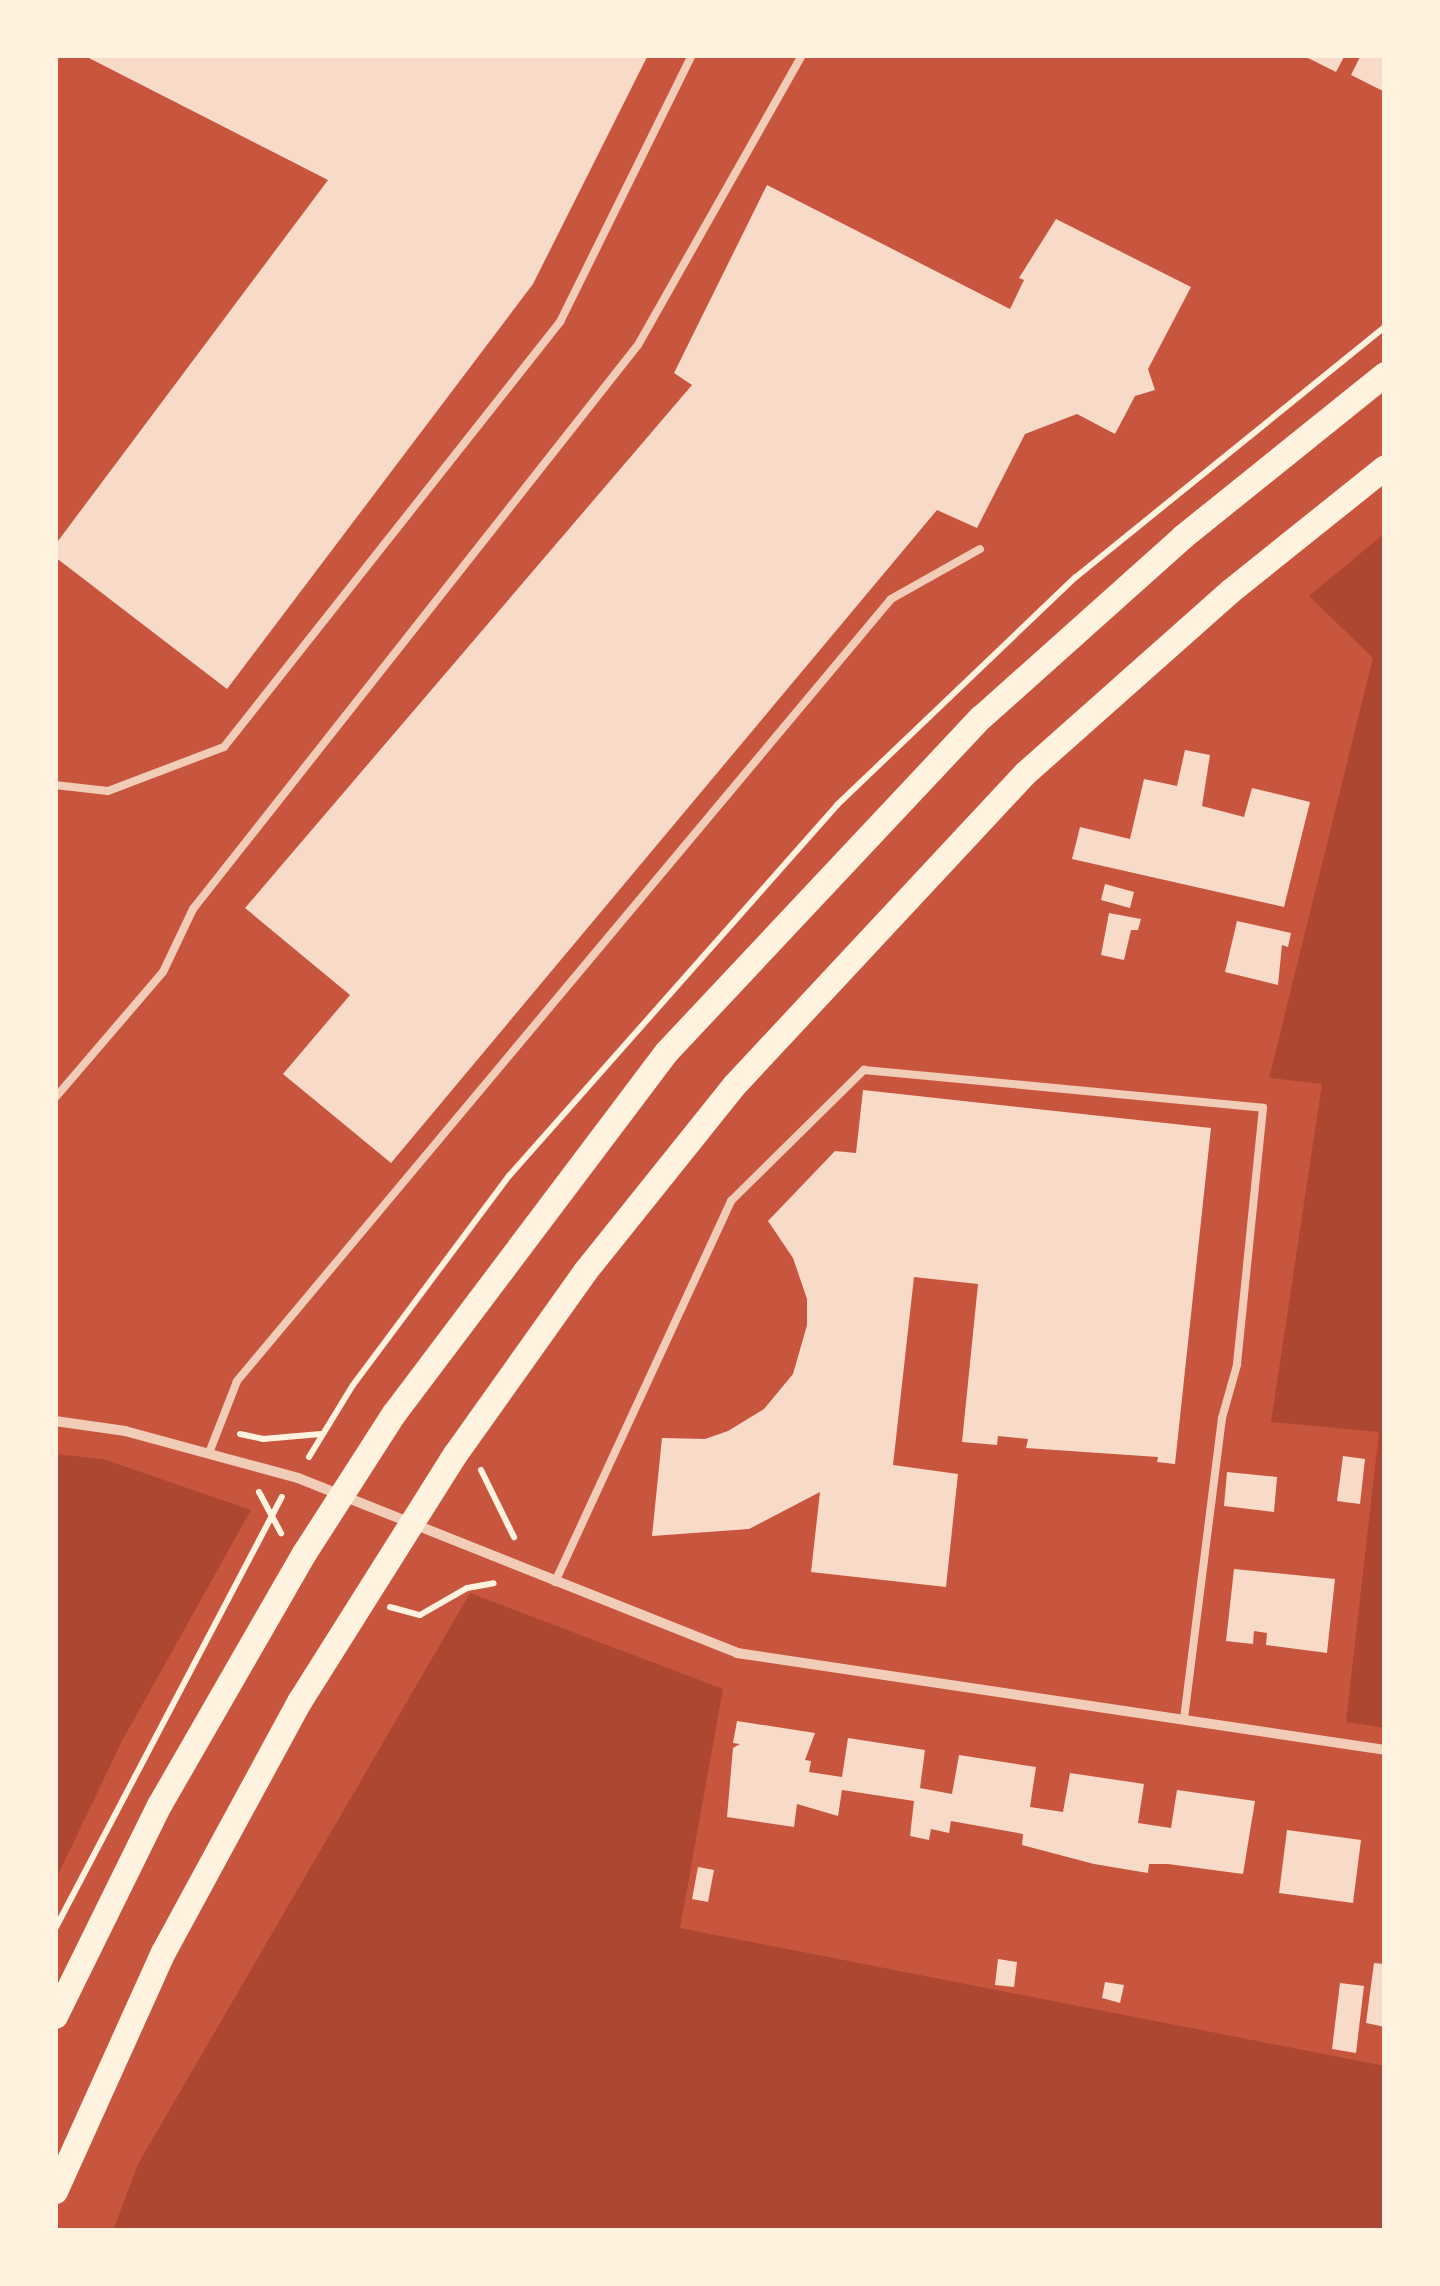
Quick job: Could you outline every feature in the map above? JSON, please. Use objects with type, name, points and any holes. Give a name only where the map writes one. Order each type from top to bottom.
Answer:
[{"type":"main road","points":[[55,2016],[159,1805],[394,1413],[666,1052],[816,887],[981,717],[1182,538],[1385,374]]},
{"type":"main road","points":[[55,2190],[219,1845],[342,1629],[584,1271],[734,1085],[874,928],[1025,773],[1230,591],[1385,467]]},
{"type":"street","points":[[55,1421],[209,1454],[298,1478],[737,1653],[1385,1750]]},
{"type":"lane","points":[[55,786],[108,791],[224,747],[560,322],[692,55]]},
{"type":"lane","points":[[55,1098],[163,972],[194,909],[638,345],[802,55]]},
{"type":"lane","points":[[209,1454],[238,1382],[891,598],[980,548]]},
{"type":"lane","points":[[556,1582],[731,1201],[864,1070],[1263,1108],[1237,1365],[1222,1418],[1184,1718]]},
{"type":"path","points":[[55,1928],[149,1744],[247,1572],[273,1508],[298,1478]]},
{"type":"path","points":[[398,1611],[420,1614],[467,1588],[498,1582],[513,1589]]},
{"type":"shaded area","points":[[1385,533],[1385,1728],[1346,1722],[1379,1432],[1271,1422],[1322,1084],[1269,1078],[1373,658],[1309,596]]},
{"type":"shaded area","points":[[55,1454],[103,1459],[251,1510],[122,1741],[55,1881]]},
{"type":"shaded area","points":[[470,1593],[723,1689],[680,1928],[1385,2066],[1385,2231],[113,2231],[138,2164]]},
{"type":"building","points":[[83,55],[647,57],[533,284],[227,689],[55,557],[55,545],[328,180]]},
{"type":"building","points":[[1302,55],[1345,55],[1336,72]]},
{"type":"building","points":[[1361,55],[1385,55],[1385,92],[1351,75]]},
{"type":"building","points":[[767,185],[1010,309],[1024,280],[1019,278],[1056,219],[1191,287],[1148,369],[1155,390],[1135,396],[1115,434],[1077,414],[1025,434],[977,528],[937,510],[391,1163],[283,1074],[350,995],[245,908],[692,385],[674,373]]},
{"type":"building","points":[[1185,750],[1210,755],[1202,806],[1244,817],[1252,788],[1310,802],[1284,907],[1072,859],[1080,827],[1130,839],[1144,779],[1177,786]]},
{"type":"building","points":[[1105,884],[1134,892],[1130,908],[1101,900]]},
{"type":"building","points":[[1109,913],[1141,919],[1138,930],[1131,930],[1124,960],[1101,955]]},
{"type":"building","points":[[1237,921],[1291,933],[1288,947],[1282,945],[1278,985],[1225,972]]},
{"type":"building","points":[[863,1090],[1211,1128],[1175,1464],[1157,1462],[1158,1457],[1026,1448],[1028,1439],[998,1436],[997,1445],[962,1442],[978,1284],[914,1277],[893,1465],[958,1474],[946,1587],[811,1572],[820,1492],[749,1529],[652,1536],[662,1438],[705,1439],[728,1431],[764,1409],[793,1374],[807,1325],[807,1299],[793,1258],[768,1221],[835,1151],[856,1153]]},
{"type":"building","points":[[1343,1456],[1365,1459],[1360,1504],[1337,1501]]},
{"type":"building","points":[[1227,1472],[1277,1477],[1274,1512],[1224,1506]]},
{"type":"building","points":[[1234,1569],[1335,1579],[1327,1653],[1266,1645],[1267,1633],[1254,1631],[1253,1644],[1226,1641]]},
{"type":"building","points":[[737,1721],[815,1733],[805,1760],[811,1761],[809,1772],[842,1777],[848,1738],[925,1750],[920,1788],[952,1794],[959,1755],[1036,1767],[1030,1807],[1063,1812],[1070,1773],[1144,1784],[1138,1823],[1171,1828],[1177,1790],[1255,1801],[1243,1874],[1168,1864],[1149,1864],[1148,1873],[1094,1864],[1022,1845],[1023,1834],[951,1821],[949,1833],[931,1829],[929,1840],[910,1836],[914,1801],[842,1790],[838,1816],[797,1804],[794,1827],[727,1817],[733,1748],[740,1744],[733,1743]]},
{"type":"building","points":[[1287,1830],[1361,1840],[1353,1903],[1279,1893]]},
{"type":"building","points":[[698,1867],[714,1870],[708,1902],[692,1899]]},
{"type":"building","points":[[998,1959],[1017,1962],[1014,1987],[995,1985]]},
{"type":"building","points":[[1374,1963],[1385,1964],[1385,2027],[1366,2023]]},
{"type":"building","points":[[1105,1982],[1124,1985],[1120,2003],[1102,1998]]},
{"type":"building","points":[[1340,1983],[1364,1986],[1356,2053],[1332,2049]]}]
